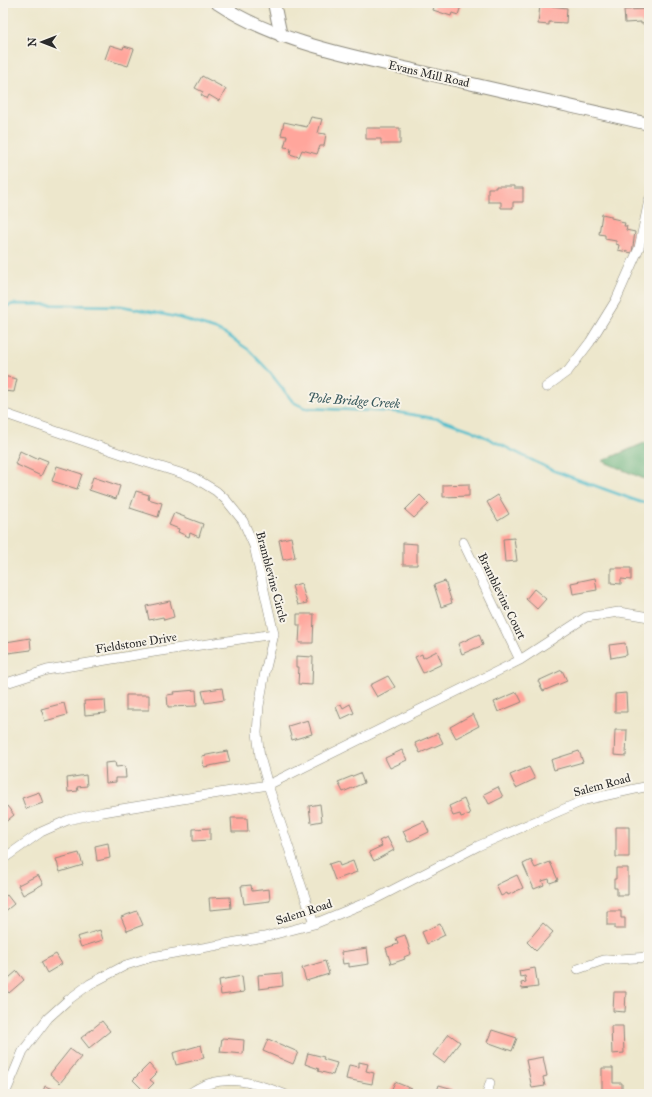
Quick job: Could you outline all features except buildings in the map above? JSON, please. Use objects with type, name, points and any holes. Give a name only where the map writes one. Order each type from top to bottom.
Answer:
[{"type":"main road","name":"Evans Mill Road","points":[[217,3],[233,14],[281,36],[396,66],[649,124]]},
{"type":"main road","points":[[274,3],[281,36]]},
{"type":"street","points":[[546,387],[568,371],[590,342],[616,300],[639,248],[649,200]]},
{"type":"street","name":"Bramblevine Circle","points":[[3,413],[192,477],[216,491],[235,510],[249,533],[254,546],[274,634],[259,706],[257,733],[260,757],[314,924]]},
{"type":"street","name":"Bramblevine Court","points":[[463,542],[520,660]]},
{"type":"street","points":[[3,859],[41,832],[68,820],[111,811],[268,785],[520,660],[586,617],[619,612],[649,617]]},
{"type":"street","name":"Fieldstone Drive","points":[[3,684],[48,670],[274,634]]},
{"type":"street","name":"Salem Road","points":[[5,1094],[23,1051],[48,1018],[63,1004],[90,984],[126,965],[152,957],[264,937],[314,924],[375,899],[478,846],[585,800],[649,786]]},
{"type":"street","points":[[578,969],[604,960],[649,957]]},
{"type":"street","points":[[189,1094],[203,1086],[229,1080],[256,1083],[284,1094]]},
{"type":"street","points":[[487,1094],[490,1083]]},
{"type":"green space","points":[[649,441],[649,481],[602,461]]},
{"type":"waterway","name":"Pole Bridge Creek","points":[[3,307],[14,304],[122,306],[176,317],[215,329],[227,335],[249,350],[268,370],[293,402],[305,408],[396,412],[439,419],[471,430],[552,470],[640,502],[649,503]]}]
